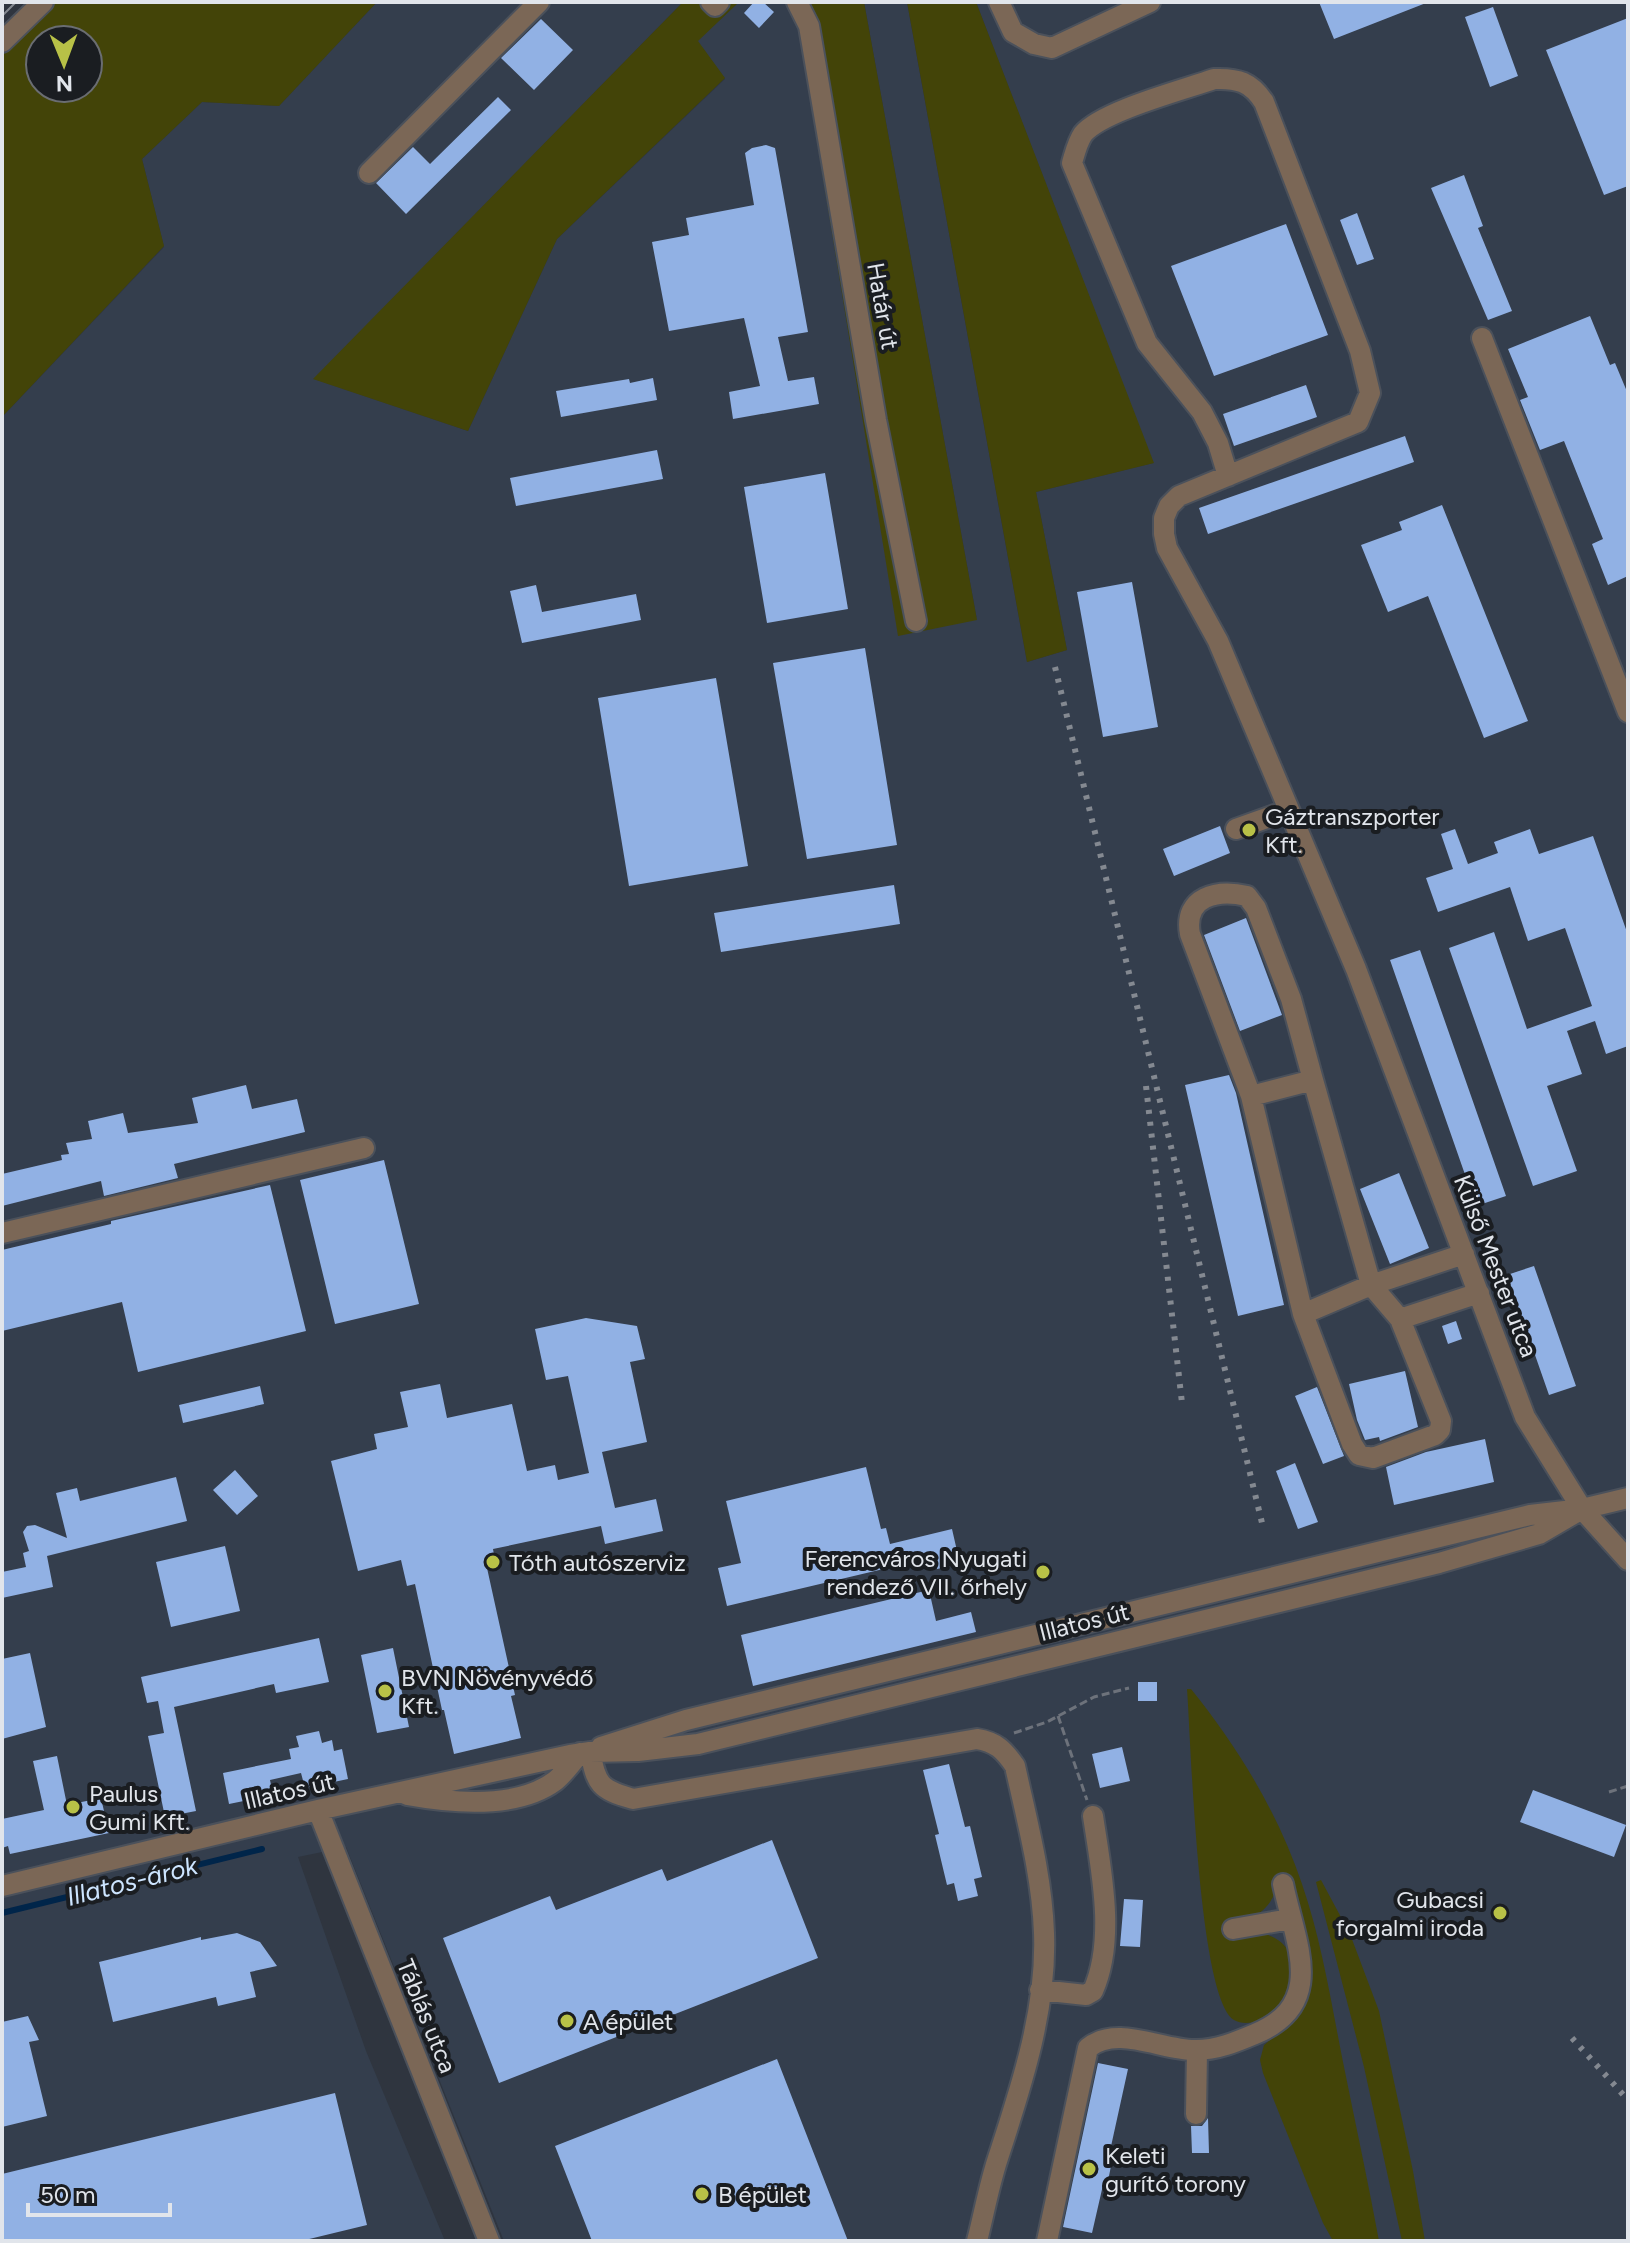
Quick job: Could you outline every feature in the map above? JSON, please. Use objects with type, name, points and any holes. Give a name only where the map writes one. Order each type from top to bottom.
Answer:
[{"type":"street","points":[[2,42],[43,2]]},
{"type":"street","points":[[369,173],[539,2]]},
{"type":"street","points":[[711,2],[715,6],[719,2]]},
{"type":"street","name":"Határ út","points":[[797,2],[809,26],[876,420],[916,621]]},
{"type":"street","points":[[999,2],[1013,32],[1034,44],[1052,48],[1150,2]]},
{"type":"street","name":"Külső Mester utca","points":[[1228,476],[1218,443],[1202,412],[1147,343],[1072,163],[1077,145],[1099,120],[1214,79],[1233,79],[1256,89],[1264,102],[1360,351],[1370,393],[1358,422],[1228,476],[1179,496],[1169,506],[1164,518],[1167,548],[1218,641],[1356,969],[1525,1417],[1582,1509],[1628,1560]]},
{"type":"street","points":[[1482,338],[1628,712]]},
{"type":"street","points":[[1236,829],[1289,810]]},
{"type":"street","points":[[1230,892],[1247,896],[1256,908],[1291,999],[1313,1080],[1371,1285],[1400,1319],[1441,1421],[1440,1430],[1435,1435],[1373,1458],[1359,1455],[1352,1444],[1303,1314],[1251,1096],[1190,934],[1188,923],[1191,908],[1205,898],[1230,892]]},
{"type":"street","points":[[1251,1096],[1313,1080]]},
{"type":"street","points":[[2,1233],[364,1148]]},
{"type":"street","points":[[1303,1314],[1371,1285],[1464,1254]]},
{"type":"street","points":[[1400,1319],[1479,1293]]},
{"type":"street","name":"Illatos út","points":[[2,1886],[318,1810],[585,1752],[637,1733],[686,1720],[1530,1515],[1582,1509],[1628,1498]]},
{"type":"street","points":[[395,1793],[470,1803],[534,1793],[556,1781],[585,1752],[596,1779],[607,1791],[633,1799],[977,1739],[990,1741],[1004,1750],[1015,1766],[1040,1887],[1044,1936],[1040,1990],[1026,2069],[977,2241]]},
{"type":"street","name":"Táblás utca","points":[[318,1810],[489,2241]]},
{"type":"street","points":[[1040,1990],[1086,1995],[1093,1991],[1100,1975],[1106,1899],[1093,1816]]},
{"type":"street","points":[[1047,2241],[1088,2048],[1096,2041],[1112,2038],[1197,2050],[1229,2045],[1266,2030],[1281,2019],[1299,1997],[1302,1983],[1283,1884]]},
{"type":"street","points":[[1233,1929],[1290,1919]]},
{"type":"street","points":[[1196,2114],[1197,2050]]},
{"type":"path","points":[[990,1741],[1058,1716],[1094,1697],[1129,1688]]},
{"type":"path","points":[[1058,1716],[1093,1816]]},
{"type":"path","points":[[1609,1792],[1628,1786]]},
{"type":"shaded area","points":[[29,2],[377,2],[279,106],[202,102],[142,159],[164,246],[2,417],[2,29]]},
{"type":"shaded area","points":[[377,2],[683,2],[314,379],[468,431],[557,239],[725,79],[697,41],[739,2],[786,2],[798,25],[977,620],[864,2],[907,2],[1027,662],[1067,650],[1036,492],[1153,463],[976,2],[1628,2],[1628,2241],[504,2241],[346,1847],[298,1857],[366,2051],[445,2241],[2,2241],[2,417],[164,247],[142,159],[202,102],[279,106]]},
{"type":"shaded area","points":[[683,2],[739,2],[698,41],[725,78],[557,239],[468,431],[313,379]]},
{"type":"shaded area","points":[[786,2],[864,2],[977,620],[898,636],[798,25]]},
{"type":"shaded area","points":[[907,2],[976,2],[1154,463],[1036,492],[1067,650],[1027,662]]},
{"type":"shaded area","points":[[1187,1689],[1191,1689],[1208,1711],[1255,1782],[1281,1832],[1302,1884],[1326,1972],[1379,2241],[1333,2241],[1263,2073],[1260,2060],[1264,2045],[1291,2023],[1301,2007],[1278,1885],[1267,1906],[1247,1919],[1286,1948],[1293,1976],[1290,1997],[1269,2016],[1251,2023],[1234,2020],[1222,2002],[1204,1919]]},
{"type":"shaded area","points":[[1321,1880],[1350,1934],[1379,2011],[1425,2241],[1402,2241],[1364,2067],[1316,1882]]},
{"type":"building","points":[[754,2],[763,2],[774,12],[759,28],[744,13]]},
{"type":"building","points":[[1319,2],[1426,2],[1426,3],[1334,39]]},
{"type":"building","points":[[1493,7],[1518,76],[1490,87],[1465,17]]},
{"type":"building","points":[[1628,18],[1628,186],[1604,195],[1546,50]]},
{"type":"building","points":[[541,19],[573,50],[534,90],[501,58]]},
{"type":"building","points":[[498,97],[511,110],[406,214],[376,183],[413,147],[430,164]]},
{"type":"building","points":[[766,145],[775,148],[808,332],[778,337],[788,381],[814,377],[819,404],[733,419],[729,392],[760,386],[744,318],[669,331],[652,242],[689,235],[686,218],[754,205],[745,153]]},
{"type":"building","points":[[1464,175],[1483,226],[1478,228],[1512,311],[1488,320],[1431,188]]},
{"type":"building","points":[[1357,213],[1374,259],[1357,265],[1340,220]]},
{"type":"building","points":[[1286,224],[1328,335],[1214,376],[1171,266]]},
{"type":"building","points":[[1590,316],[1610,365],[1615,363],[1628,394],[1628,576],[1608,585],[1592,544],[1603,539],[1564,441],[1540,450],[1520,400],[1528,397],[1508,349]]},
{"type":"building","points":[[653,378],[657,400],[561,417],[556,391]]},
{"type":"building","points":[[1306,385],[1317,417],[1234,446],[1223,414]]},
{"type":"building","points":[[1405,436],[1414,462],[1208,534],[1199,508]]},
{"type":"building","points":[[657,450],[663,479],[516,506],[510,478]]},
{"type":"building","points":[[825,473],[848,609],[767,623],[744,487]]},
{"type":"building","points":[[1442,505],[1528,721],[1484,738],[1428,596],[1388,612],[1361,545],[1402,530],[1399,522]]},
{"type":"building","points":[[1132,582],[1158,727],[1103,737],[1077,592]]},
{"type":"building","points":[[536,585],[542,612],[636,594],[641,620],[522,643],[510,591]]},
{"type":"building","points":[[865,648],[897,845],[807,859],[773,663]]},
{"type":"building","points":[[716,678],[748,866],[629,886],[598,698]]},
{"type":"building","points":[[1220,826],[1230,853],[1174,876],[1163,849]]},
{"type":"building","points":[[1455,829],[1468,864],[1498,853],[1494,842],[1530,829],[1539,854],[1593,836],[1628,935],[1628,1046],[1606,1054],[1595,1021],[1567,1031],[1582,1074],[1547,1086],[1577,1171],[1533,1186],[1449,948],[1494,932],[1527,1029],[1592,1006],[1565,928],[1528,941],[1510,887],[1438,912],[1426,878],[1453,869],[1441,834]]},
{"type":"building","points":[[894,885],[900,924],[721,952],[714,913]]},
{"type":"building","points":[[1246,918],[1282,1015],[1240,1031],[1204,935]]},
{"type":"building","points":[[1420,950],[1506,1196],[1476,1206],[1390,960]]},
{"type":"building","points":[[1229,1075],[1236,1093],[1284,1305],[1238,1316],[1185,1085]]},
{"type":"building","points":[[246,1085],[252,1109],[297,1099],[305,1132],[174,1164],[178,1178],[104,1196],[101,1181],[2,1206],[2,1174],[62,1160],[61,1155],[69,1154],[66,1143],[92,1139],[88,1121],[123,1113],[128,1133],[198,1123],[192,1098]]},
{"type":"building","points":[[384,1160],[419,1304],[335,1324],[300,1180]]},
{"type":"building","points":[[1399,1173],[1429,1248],[1390,1264],[1360,1189]]},
{"type":"building","points":[[270,1185],[306,1331],[138,1372],[122,1302],[2,1331],[2,1250],[111,1224],[111,1221]]},
{"type":"building","points":[[1534,1266],[1576,1386],[1549,1395],[1507,1275]]},
{"type":"building","points":[[586,1318],[637,1326],[645,1359],[630,1362],[647,1442],[602,1452],[615,1508],[656,1499],[663,1531],[605,1544],[601,1526],[493,1549],[496,1566],[487,1568],[515,1695],[511,1696],[521,1738],[454,1754],[415,1584],[407,1586],[401,1560],[358,1571],[331,1461],[377,1449],[374,1434],[408,1427],[400,1392],[440,1384],[447,1418],[512,1404],[527,1471],[555,1465],[558,1480],[589,1473],[568,1376],[546,1380],[535,1329]]},
{"type":"building","points":[[1456,1321],[1462,1339],[1448,1344],[1442,1326]]},
{"type":"building","points":[[1405,1371],[1418,1427],[1380,1441],[1379,1437],[1365,1440],[1349,1384]]},
{"type":"building","points":[[260,1386],[264,1404],[183,1423],[179,1405]]},
{"type":"building","points":[[1317,1387],[1344,1456],[1323,1464],[1295,1396]]},
{"type":"building","points":[[1485,1439],[1494,1482],[1394,1505],[1386,1467],[1426,1452]]},
{"type":"building","points":[[1295,1463],[1318,1522],[1298,1529],[1276,1471]]},
{"type":"building","points":[[866,1467],[881,1529],[886,1528],[890,1544],[952,1529],[960,1564],[937,1569],[934,1557],[727,1606],[718,1568],[741,1563],[726,1501]]},
{"type":"building","points":[[235,1470],[258,1496],[237,1515],[213,1490]]},
{"type":"building","points":[[176,1477],[187,1521],[47,1556],[53,1587],[2,1598],[2,1572],[26,1567],[23,1553],[29,1551],[23,1532],[27,1526],[35,1525],[67,1538],[56,1493],[77,1488],[80,1501]]},
{"type":"building","points":[[225,1546],[240,1611],[171,1627],[156,1562]]},
{"type":"building","points":[[929,1590],[936,1621],[971,1612],[976,1632],[753,1686],[741,1635]]},
{"type":"building","points":[[319,1638],[329,1682],[276,1693],[274,1684],[174,1707],[196,1811],[165,1817],[148,1736],[164,1733],[158,1701],[147,1703],[141,1677]]},
{"type":"building","name":"BVN Növényvédő Kft.","points":[[393,1648],[409,1727],[377,1733],[361,1655]]},
{"type":"building","points":[[30,1653],[46,1727],[2,1739],[2,1659]]},
{"type":"building","points":[[1138,1682],[1157,1682],[1157,1701],[1138,1701]]},
{"type":"building","points":[[319,1731],[322,1743],[332,1740],[334,1751],[342,1749],[348,1779],[305,1788],[301,1773],[270,1780],[273,1795],[229,1804],[223,1773],[291,1759],[289,1749],[299,1747],[296,1736]]},
{"type":"building","points":[[1122,1747],[1130,1781],[1100,1788],[1092,1754]]},
{"type":"building","name":"Paulus Gumi Kft.","points":[[57,1756],[67,1805],[101,1798],[109,1833],[10,1854],[8,1846],[2,1848],[2,1819],[44,1810],[33,1761]]},
{"type":"building","points":[[949,1764],[965,1827],[970,1826],[982,1877],[974,1879],[978,1896],[958,1901],[954,1883],[947,1885],[935,1835],[939,1834],[923,1770]]},
{"type":"building","points":[[1533,1790],[1626,1825],[1614,1857],[1520,1822]]},
{"type":"building","name":"A épület","points":[[772,1840],[818,1958],[499,2083],[443,1938],[550,1896],[556,1910],[662,1869],[667,1881]]},
{"type":"building","points":[[1124,1899],[1143,1900],[1140,1947],[1120,1946]]},
{"type":"building","points":[[237,1933],[260,1942],[277,1966],[250,1972],[256,1997],[218,2006],[216,1997],[113,2022],[99,1962],[201,1937],[201,1940]]},
{"type":"building","points":[[28,2016],[39,2040],[29,2042],[47,2116],[2,2127],[2,2022]]},
{"type":"building","name":"B épület","points":[[777,2059],[848,2241],[592,2241],[555,2146]]},
{"type":"building","points":[[1098,2063],[1128,2069],[1108,2160],[1112,2161],[1107,2186],[1103,2185],[1092,2233],[1063,2227]]},
{"type":"building","points":[[335,2093],[367,2225],[301,2241],[2,2241],[2,2174]]},
{"type":"building","points":[[1208,2118],[1209,2153],[1192,2153],[1191,2126],[1202,2126]]},
{"type":"waterway","name":"Illatos-árok","points":[[2,1913],[262,1849]]},
{"type":"tram line","points":[[2,16],[16,2]]},
{"type":"railway","points":[[1055,667],[1263,1527]]},
{"type":"railway","points":[[1146,1086],[1182,1403]]},
{"type":"railway","points":[[1572,2038],[1628,2100]]},
{"type":"place","name":"Gáztranszporter Kft.","points":[[1249,830]]},
{"type":"place","name":"Tóth autószerviz","points":[[493,1562]]},
{"type":"place","name":"Ferencváros Nyugati rendező VII. őrhely","points":[[1043,1572]]},
{"type":"place","name":"BVN Növényvédő Kft.","points":[[385,1691]]},
{"type":"place","name":"Paulus Gumi Kft.","points":[[73,1807]]},
{"type":"place","name":"Gubacsi forgalmi iroda","points":[[1500,1913]]},
{"type":"place","name":"A épület","points":[[567,2021]]},
{"type":"place","name":"Keleti gurító torony","points":[[1089,2169]]},
{"type":"place","name":"B épület","points":[[702,2194]]}]
